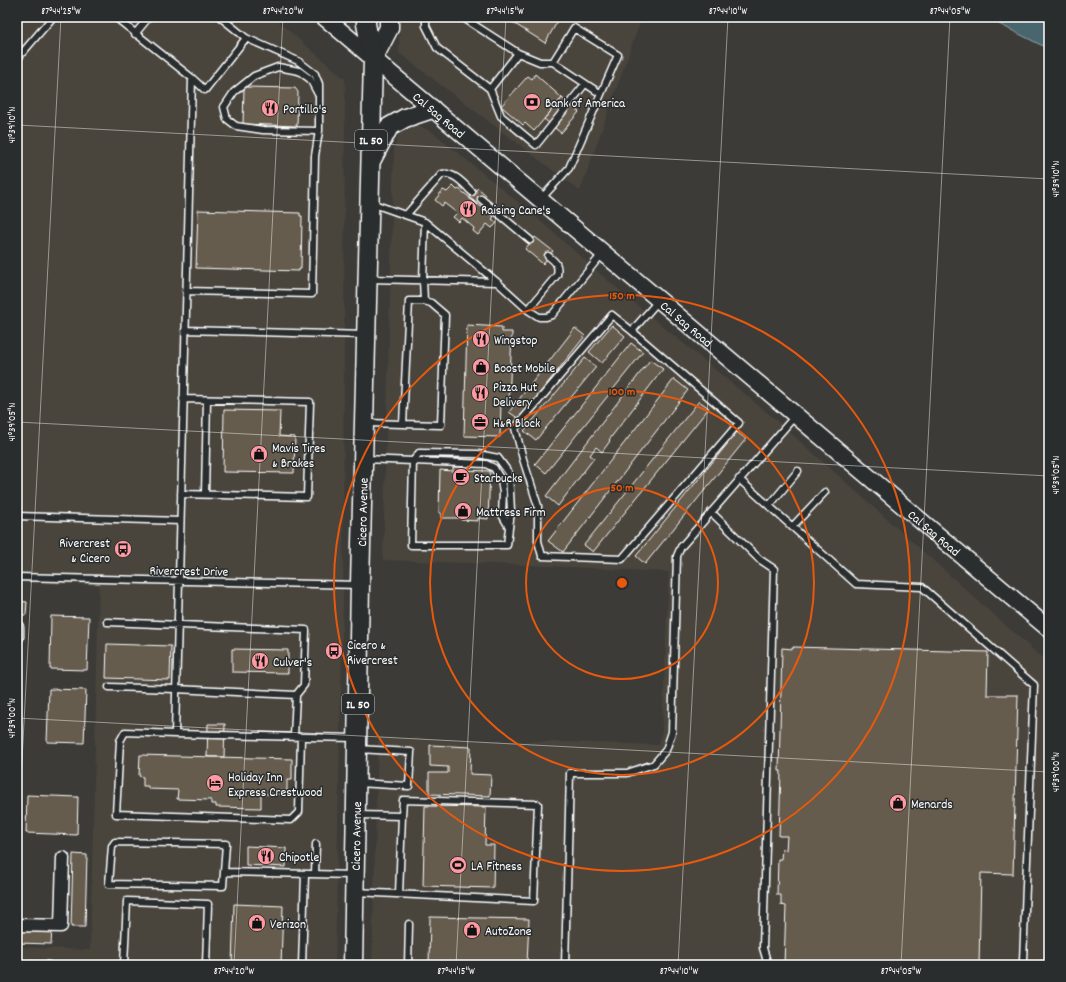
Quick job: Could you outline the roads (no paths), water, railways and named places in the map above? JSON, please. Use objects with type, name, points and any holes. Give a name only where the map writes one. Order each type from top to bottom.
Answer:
[{"type":"main road","name":"Cicero Avenue","points":[[352,965],[373,59],[366,17]]},
{"type":"main road","name":"Cicero Avenue","points":[[373,59],[389,28],[389,17]]},
{"type":"main road","points":[[370,163],[389,127],[405,118],[432,109]]},
{"type":"street","name":"Cal Sag Road","points":[[324,17],[1049,629]]},
{"type":"street","points":[[17,627],[17,637]]},
{"type":"street","points":[[17,924],[61,926],[63,858]]},
{"type":"lane","points":[[17,59],[53,17]]},
{"type":"lane","points":[[115,17],[205,90],[246,38]]},
{"type":"lane","points":[[136,34],[149,17]]},
{"type":"lane","points":[[186,291],[312,294],[315,156],[319,131],[319,84],[315,74],[298,61],[246,38],[220,17]]},
{"type":"lane","points":[[426,17],[426,26],[437,48],[490,88],[501,116],[536,145],[585,84]]},
{"type":"lane","points":[[462,17],[518,53],[540,62],[553,62],[601,94]]},
{"type":"lane","points":[[540,200],[569,168],[618,55],[574,28],[553,62]]},
{"type":"lane","points":[[490,88],[518,53]]},
{"type":"lane","points":[[319,96],[310,79],[299,71],[278,67],[254,76],[234,92],[224,108],[227,119],[236,126],[263,130],[319,131]]},
{"type":"lane","points":[[175,734],[192,78]]},
{"type":"lane","points":[[406,214],[442,174],[452,174],[472,192]]},
{"type":"lane","points":[[481,199],[530,240]]},
{"type":"lane","points":[[369,202],[406,214],[424,222],[497,282],[528,310],[540,317],[552,315],[603,253]]},
{"type":"lane","points":[[424,222],[424,301]]},
{"type":"lane","points":[[528,310],[557,275],[558,269],[556,263],[548,256]]},
{"type":"lane","points":[[368,279],[497,282]]},
{"type":"lane","points":[[632,331],[659,300]]},
{"type":"lane","points":[[364,423],[441,425],[445,315],[431,303],[424,301],[409,301],[403,424]]},
{"type":"lane","points":[[612,315],[632,331],[739,423],[622,559],[542,556],[538,541],[538,506],[515,428],[612,315]]},
{"type":"lane","points":[[185,330],[366,335]]},
{"type":"lane","points":[[181,494],[307,497],[310,402],[183,399]]},
{"type":"lane","points":[[205,494],[207,400]]},
{"type":"lane","points":[[565,965],[570,773],[627,773],[654,764],[666,750],[672,732],[677,556],[681,547],[795,416]]},
{"type":"lane","points":[[419,454],[478,454],[498,458],[509,473],[511,511],[507,545],[411,545],[413,461],[419,454]]},
{"type":"lane","points":[[363,459],[486,464],[494,468],[501,480],[503,492],[502,515],[509,527]]},
{"type":"lane","points":[[769,506],[798,471]]},
{"type":"lane","points":[[739,480],[856,584],[922,587],[1034,685],[1023,961]]},
{"type":"lane","points":[[792,527],[825,492]]},
{"type":"lane","points":[[711,512],[759,559],[774,569],[762,948],[768,965]]},
{"type":"lane","points":[[17,516],[180,521]]},
{"type":"lane","name":"Rivercrest Drive","points":[[17,577],[360,585]]},
{"type":"lane","points":[[107,622],[306,630],[304,685],[296,695],[294,737]]},
{"type":"lane","points":[[109,687],[296,695]]},
{"type":"lane","points":[[301,737],[299,812],[291,820],[116,814],[120,741],[125,732],[301,737],[411,752],[409,786],[356,783]]},
{"type":"lane","points":[[224,872],[315,874],[399,894],[534,901],[538,804],[403,800],[399,894]]},
{"type":"lane","points":[[356,815],[402,816]]},
{"type":"lane","points":[[115,842],[226,844],[224,872],[224,886],[109,884],[112,846],[115,842]]},
{"type":"lane","points":[[315,874],[316,844]]},
{"type":"lane","points":[[302,965],[306,874]]},
{"type":"lane","points":[[124,965],[127,901],[208,904],[206,965]]},
{"type":"lane","points":[[408,965],[409,924]]},
{"type":"lane","points":[[17,964],[49,965]]},
{"type":"water","points":[[985,17],[1049,17],[1049,49]]},
{"type":"place","name":"Bank of America","points":[[532,102]]},
{"type":"place","name":"Portillo's","points":[[270,108]]},
{"type":"place","name":"Raising Cane's","points":[[468,209]]},
{"type":"place","name":"Wingstop","points":[[481,339]]},
{"type":"place","name":"Boost Mobile","points":[[481,367]]},
{"type":"place","name":"Pizza Hut Delivery","points":[[480,393]]},
{"type":"place","name":"H&R Block","points":[[480,422]]},
{"type":"place","name":"Mavis Tires & Brakes","points":[[259,454]]},
{"type":"place","name":"Starbucks","points":[[461,477]]},
{"type":"place","name":"Mattress Firm","points":[[463,511]]},
{"type":"place","name":"Rivercrest & Cicero","points":[[123,549]]},
{"type":"place","name":"Cicero & Rivercrest","points":[[334,651]]},
{"type":"place","name":"Culver's","points":[[260,661]]},
{"type":"place","name":"Holiday Inn Express Crestwood","points":[[215,783]]},
{"type":"place","name":"Menards","points":[[898,803]]},
{"type":"place","name":"Chipotle","points":[[266,856]]},
{"type":"place","name":"LA Fitness","points":[[458,865]]},
{"type":"place","name":"Verizon","points":[[257,923]]},
{"type":"place","name":"AutoZone","points":[[472,930]]}]
